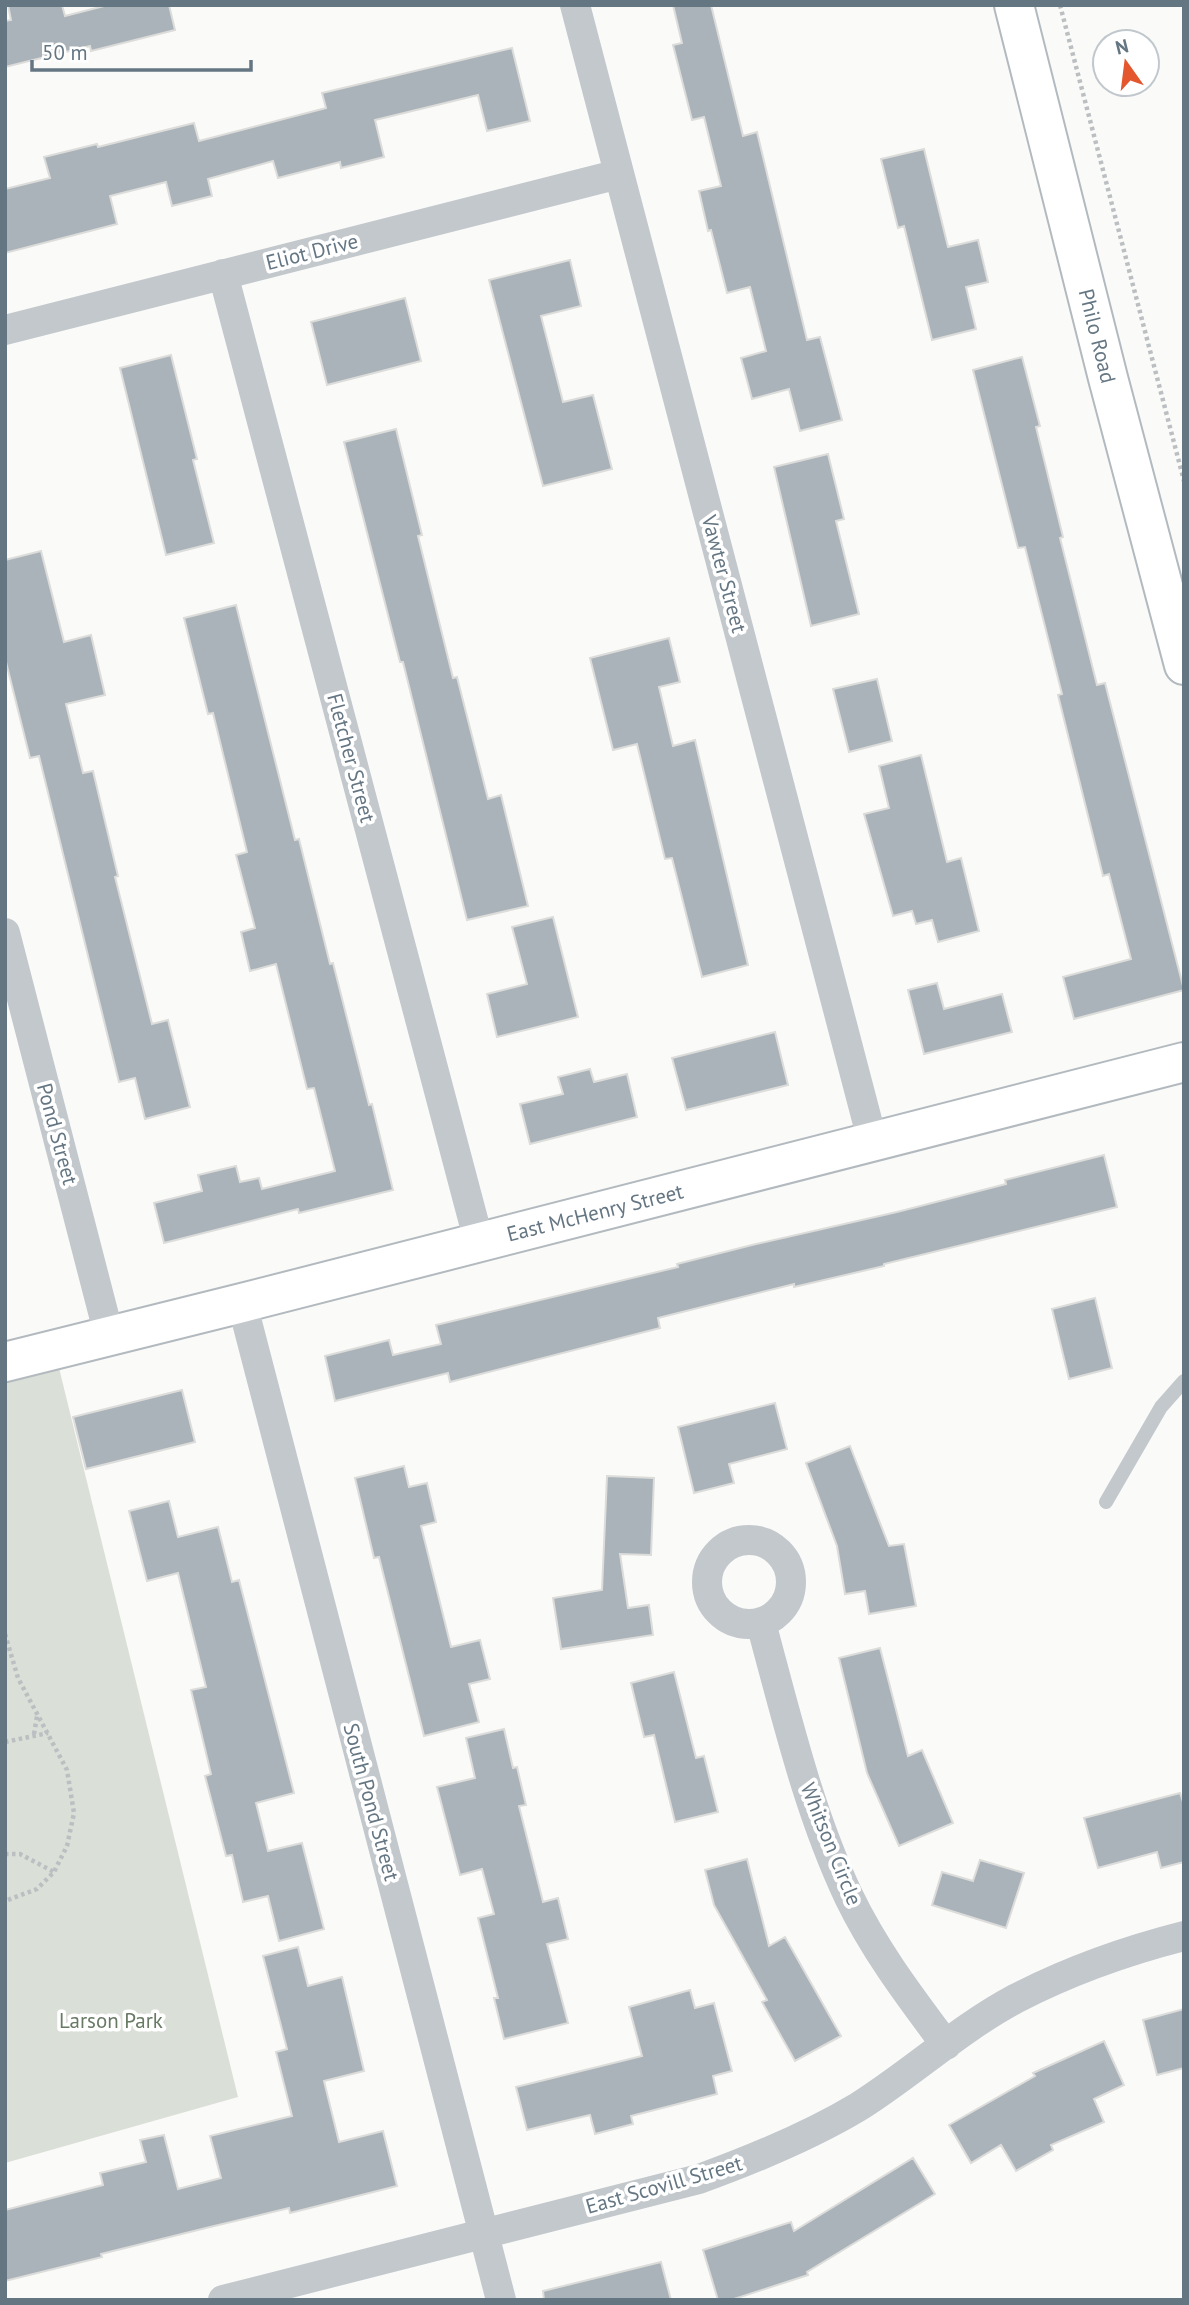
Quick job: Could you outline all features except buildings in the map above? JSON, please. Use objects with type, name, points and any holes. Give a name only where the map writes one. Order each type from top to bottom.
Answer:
[{"type":"street","name":"Vawter Street","points":[[575,5],[873,1143]]},
{"type":"street","name":"Philo Road","points":[[1014,5],[1184,666]]},
{"type":"street","name":"Eliot Drive","points":[[5,330],[619,174]]},
{"type":"street","name":"Fletcher Street","points":[[223,274],[479,1242]]},
{"type":"street","name":"Pond Street","points":[[5,933],[109,1335]]},
{"type":"street","name":"East McHenry Street","points":[[5,1362],[1184,1062]]},
{"type":"street","name":"South Pond Street","points":[[242,1303],[501,2300]]},
{"type":"street","name":"Whitson Circle","points":[[761,1623],[796,1755],[824,1838],[850,1899],[880,1953],[946,2045]]},
{"type":"street","name":"East Scovill Street","points":[[223,2300],[699,2179],[736,2166],[858,2107],[1014,2000],[1102,1960],[1184,1936]]},
{"type":"lane","points":[[1106,1502],[1161,1407],[1184,1381]]},
{"type":"path","points":[[1060,5],[1184,481]]},
{"type":"path","points":[[5,1634],[18,1678],[67,1770],[74,1813],[67,1846],[54,1872],[37,1889],[5,1901]]},
{"type":"path","points":[[34,1734],[37,1716]]},
{"type":"path","points":[[5,1742],[48,1733]]},
{"type":"path","points":[[5,1854],[20,1854],[54,1872]]},
{"type":"green space","name":"Larson Park","points":[[59,1368],[238,2097],[5,2163],[5,1382]]}]
